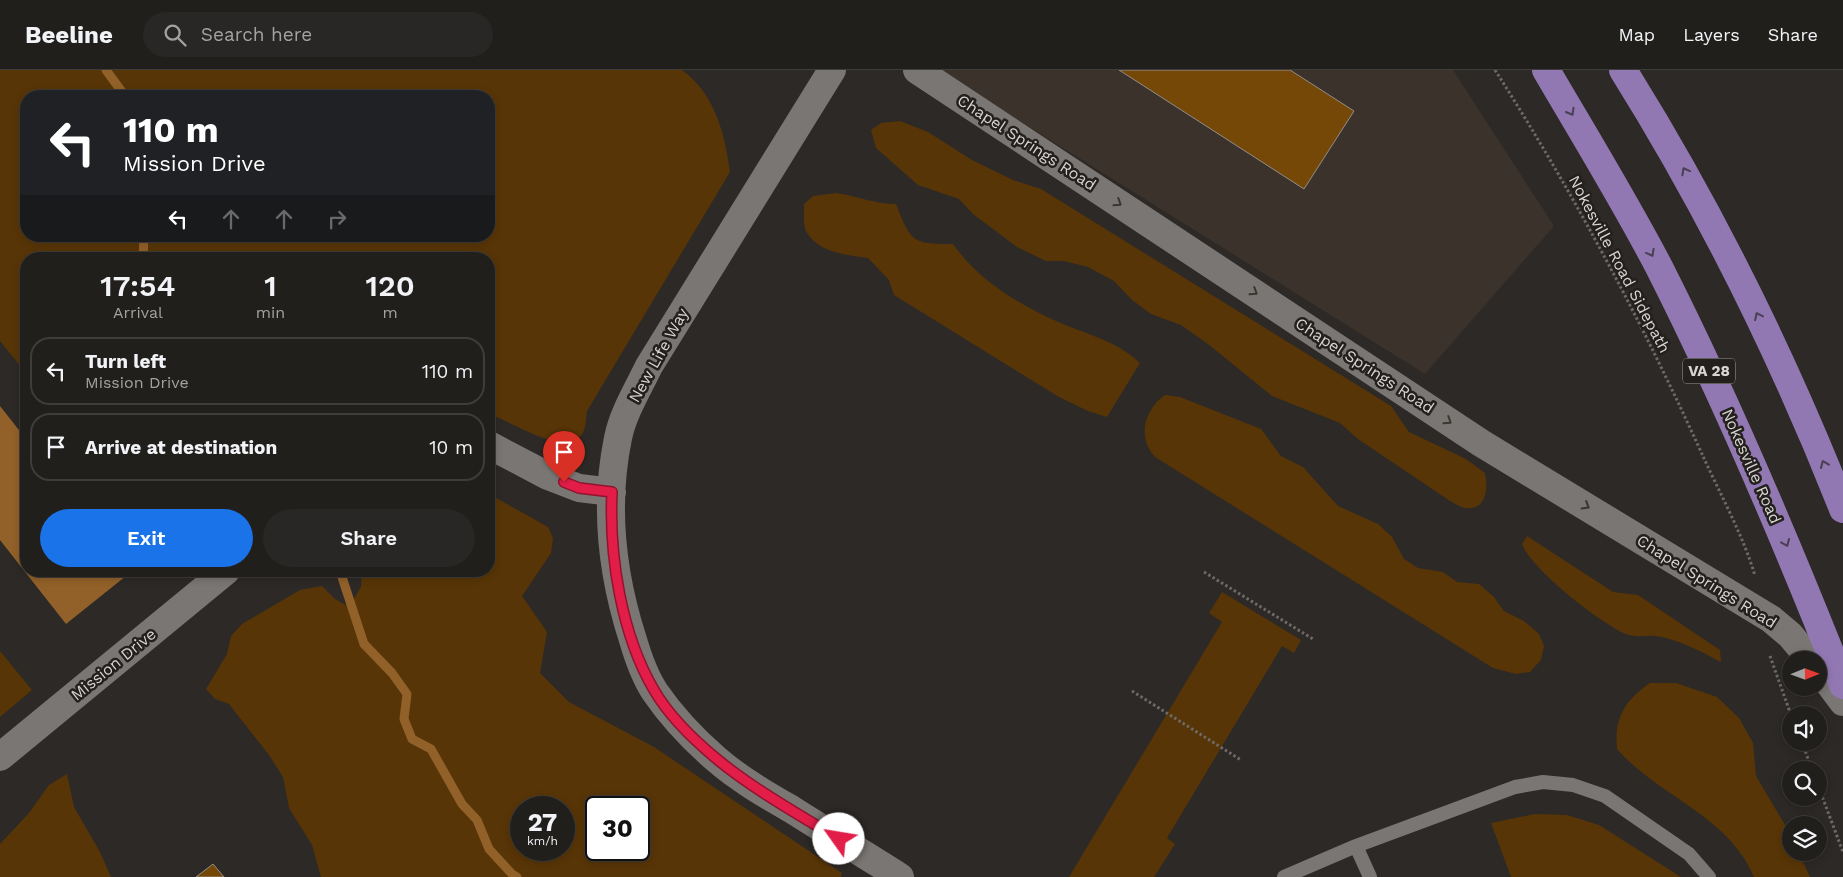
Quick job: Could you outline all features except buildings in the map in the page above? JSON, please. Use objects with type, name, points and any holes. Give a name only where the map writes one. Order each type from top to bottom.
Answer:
[{"type":"highway","name":"Nokesville Road","points":[[1546,70],[1658,265],[1696,344],[1801,578],[1843,685]]},
{"type":"highway","points":[[1624,70],[1667,140],[1736,270],[1775,353],[1843,510]]},
{"type":"street","name":"New Life Way","points":[[832,70],[649,366],[626,415],[618,438],[612,492],[611,514],[615,569],[623,608],[638,655],[654,690],[683,727],[724,765],[746,782],[900,877]]},
{"type":"street","name":"Chapel Springs Road","points":[[917,70],[1481,442],[1766,616],[1790,635],[1803,651]]},
{"type":"street","points":[[495,448],[556,479],[579,488],[612,492]]},
{"type":"street","name":"Mission Drive","points":[[0,757],[219,577]]},
{"type":"street","points":[[1828,682],[1843,702]]},
{"type":"lane","points":[[1284,877],[1356,846],[1515,787],[1543,782],[1573,785],[1605,796],[1688,854],[1709,877]]},
{"type":"lane","points":[[1356,846],[1370,877]]},
{"type":"path","name":"Nokesville Road Sidepath","points":[[1495,70],[1551,163],[1624,294],[1693,434],[1756,580]]},
{"type":"path","points":[[1204,572],[1313,639]]},
{"type":"path","points":[[1769,654],[1788,706]]},
{"type":"path","points":[[1132,691],[1241,760]]},
{"type":"path","points":[[1826,806],[1843,852]]},
{"type":"shaded area","points":[[0,70],[682,70],[703,91],[721,129],[730,172],[587,411],[583,432],[574,441],[564,442],[537,436],[495,417],[495,252],[20,252],[20,366],[0,341]]},
{"type":"shaded area","points":[[938,70],[1453,70],[1554,226],[1425,374]]},
{"type":"shaded area","points":[[900,121],[928,132],[972,160],[1013,180],[1041,189],[1391,406],[1409,432],[1466,459],[1485,473],[1486,491],[1482,502],[1478,506],[1465,508],[1450,501],[1358,439],[1340,423],[1272,396],[1208,344],[1181,325],[1151,314],[1132,300],[1114,281],[1088,267],[1064,261],[1046,261],[1017,247],[973,214],[959,199],[918,185],[876,148],[871,130],[881,123]]},
{"type":"shaded area","points":[[836,193],[881,203],[896,204],[905,226],[915,238],[929,243],[953,244],[975,270],[1017,301],[1047,317],[1113,344],[1140,363],[1107,417],[1088,411],[1059,397],[894,295],[889,280],[868,258],[834,252],[818,244],[806,231],[804,204],[813,196]]},
{"type":"shaded area","points":[[1165,395],[1180,397],[1261,429],[1281,456],[1303,467],[1338,506],[1378,524],[1392,537],[1404,559],[1418,568],[1443,572],[1457,582],[1479,584],[1494,597],[1504,611],[1524,621],[1539,634],[1544,646],[1541,660],[1530,672],[1516,674],[1493,668],[1155,457],[1146,441],[1145,424],[1152,408]]},
{"type":"shaded area","points":[[0,406],[20,431],[20,565],[0,540]]},
{"type":"shaded area","points":[[495,497],[548,527],[553,538],[551,553],[522,596],[547,632],[540,673],[569,702],[654,747],[842,873],[841,877],[321,877],[312,845],[289,808],[283,777],[269,755],[229,704],[215,699],[206,689],[227,654],[231,636],[242,624],[300,590],[322,586],[335,599],[349,607],[361,587],[362,577],[495,577]]},
{"type":"shaded area","points":[[1527,536],[1613,592],[1638,595],[1720,650],[1721,662],[1690,646],[1673,640],[1656,636],[1626,634],[1600,619],[1552,581],[1528,555],[1522,544]]},
{"type":"shaded area","points":[[29,577],[125,577],[66,624]]},
{"type":"shaded area","points":[[1222,592],[1301,640],[1294,653],[1282,646],[1167,838],[1175,844],[1154,877],[1069,877],[1222,622],[1209,613]]},
{"type":"shaded area","points":[[0,651],[32,690],[0,717]]},
{"type":"shaded area","points":[[1650,683],[1676,683],[1717,697],[1739,718],[1753,743],[1756,776],[1782,820],[1782,861],[1803,861],[1810,877],[1754,877],[1742,856],[1728,838],[1692,808],[1652,781],[1617,749],[1617,728],[1623,711],[1641,689]]},
{"type":"shaded area","points":[[67,774],[74,807],[100,852],[111,877],[0,877],[0,844],[29,813],[49,785]]},
{"type":"shaded area","points":[[1535,814],[1567,815],[1599,825],[1681,877],[1511,877],[1491,823]]},
{"type":"waterway","points":[[106,70],[121,90]]},
{"type":"waterway","points":[[143,252],[144,242]]},
{"type":"waterway","points":[[342,577],[364,644],[392,673],[407,694],[404,719],[412,739],[431,749],[462,804],[477,820],[489,849],[517,877]]},
{"type":"route","points":[[564,482],[579,488],[612,492],[611,514],[615,569],[623,608],[638,655],[654,690],[683,727],[717,759],[746,782],[839,839]]}]
